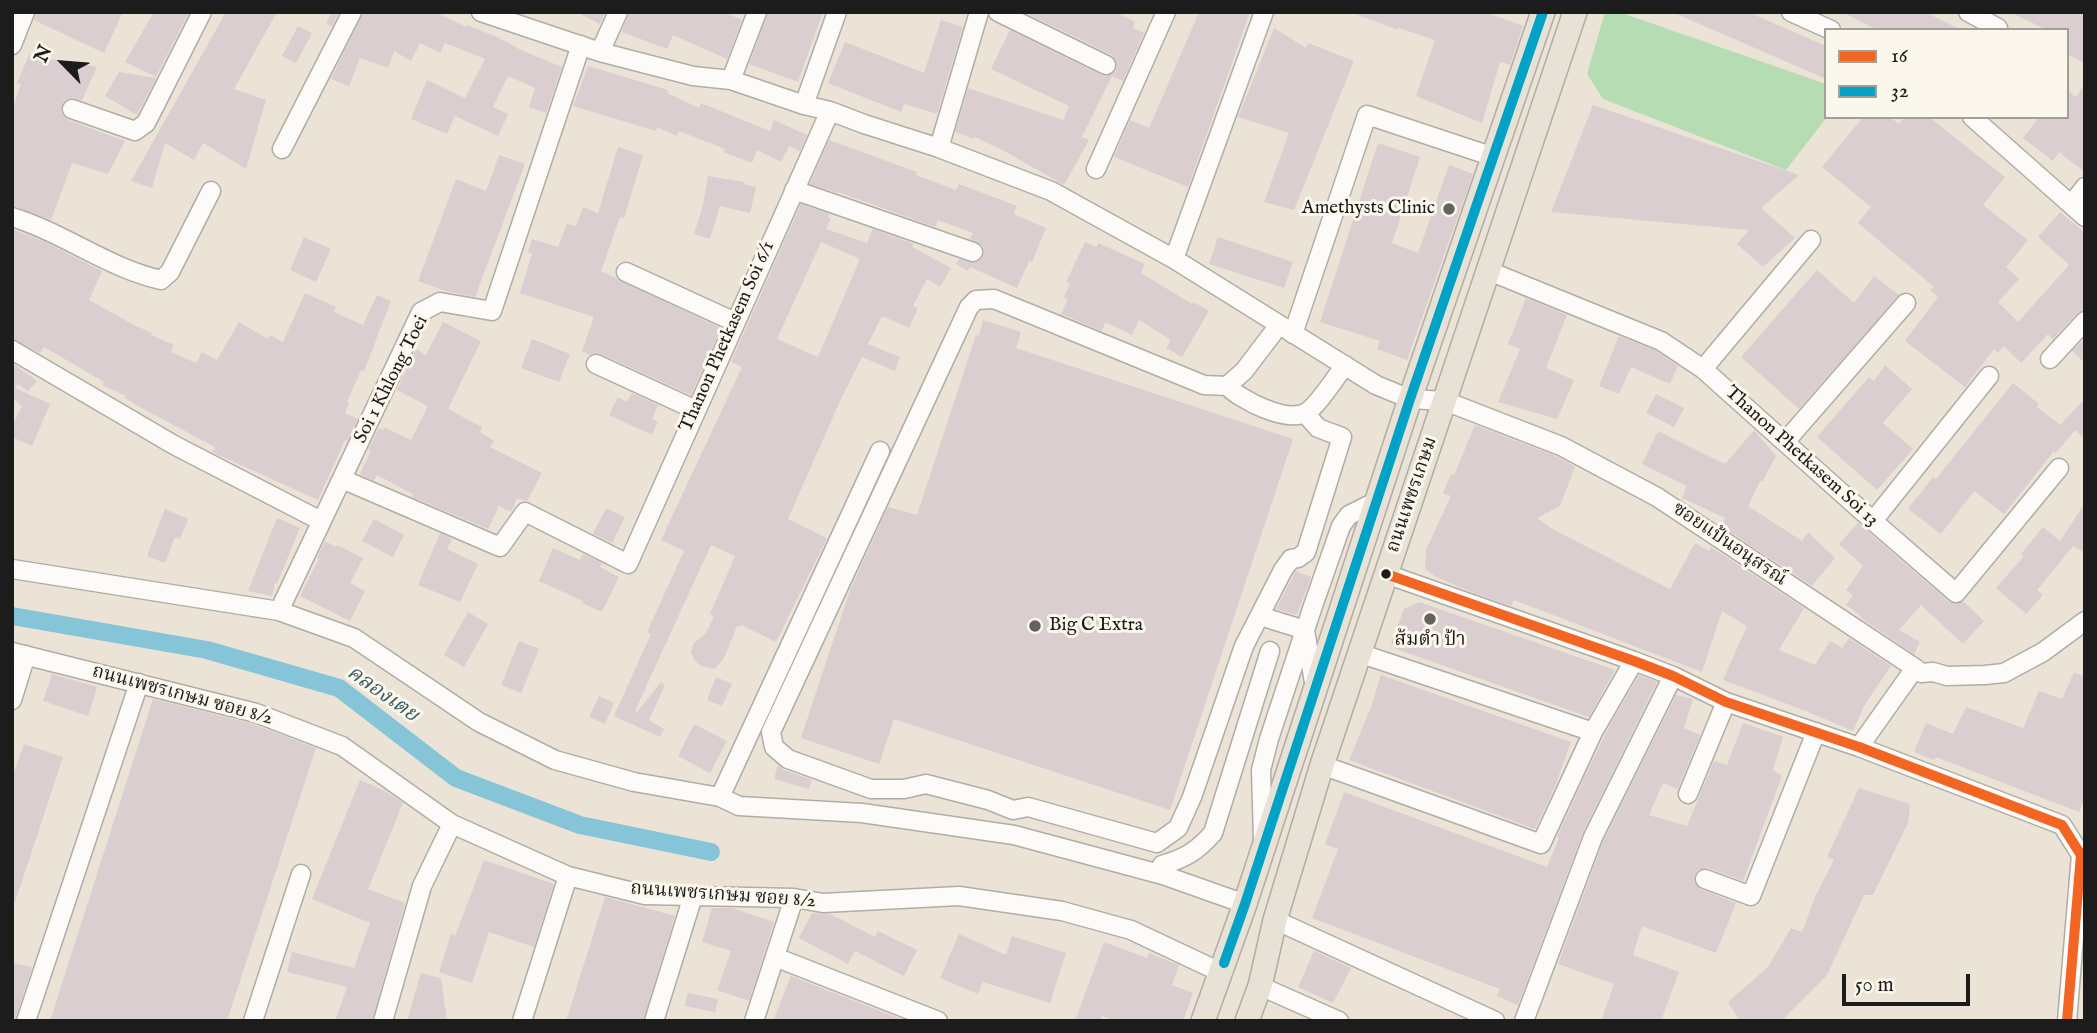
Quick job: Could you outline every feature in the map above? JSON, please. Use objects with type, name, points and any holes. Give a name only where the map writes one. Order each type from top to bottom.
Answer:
[{"type":"main road","name":"ถนนเพชรเกษม","points":[[1203,1021],[1245,904],[1410,399],[1543,12]]},
{"type":"main road","name":"ถนนเพชรเกษม","points":[[1247,1021],[1260,986],[1275,920],[1322,765],[1575,12]]},
{"type":"street","points":[[12,45],[25,12]]},
{"type":"street","points":[[72,109],[135,131],[146,122],[202,12]]},
{"type":"street","points":[[282,149],[352,12]]},
{"type":"street","name":"ซอยแป้นอนุสรณ์","points":[[481,12],[600,52],[693,76],[731,80],[830,111],[939,148],[1051,191],[1174,259],[1376,385],[1410,399],[1445,401],[1560,446],[1657,497],[1921,673],[1933,672],[1947,676],[2004,673],[2043,652],[2085,621]]},
{"type":"street","points":[[600,52],[618,12]]},
{"type":"street","points":[[731,80],[757,12]]},
{"type":"street","points":[[804,105],[837,12]]},
{"type":"street","points":[[939,148],[979,12]]},
{"type":"street","points":[[998,12],[1106,65]]},
{"type":"street","points":[[1096,169],[1166,12]]},
{"type":"street","points":[[1174,259],[1264,12]]},
{"type":"street","points":[[1791,12],[1827,28]]},
{"type":"street","points":[[1968,12],[1997,28]]},
{"type":"street","name":"Soi 1 Khlong Toei","points":[[279,611],[421,312],[440,302],[492,310],[581,45]]},
{"type":"street","name":"Thanon Phetkasem Soi 6/1","points":[[342,479],[500,547],[525,512],[628,564],[830,111]]},
{"type":"street","points":[[1227,386],[1286,330],[1367,115],[1494,157]]},
{"type":"street","points":[[1974,119],[2078,211],[2085,187]]},
{"type":"street","points":[[794,190],[973,251]]},
{"type":"street","points":[[12,217],[114,264],[161,281],[170,271],[211,191]]},
{"type":"street","points":[[1703,369],[1811,240]]},
{"type":"street","name":"Thanon Phetkasem Soi 13","points":[[1489,271],[1661,341],[1703,369],[1956,593],[2059,468]]},
{"type":"street","points":[[626,272],[735,322]]},
{"type":"street","points":[[1305,413],[1318,428],[1342,437],[1306,552],[1291,559],[1283,570],[1244,646],[1192,797],[1178,828],[1161,842],[1113,832],[1028,807],[1013,810],[988,800],[926,784],[904,789],[871,789],[788,759],[774,747],[771,732],[969,307],[976,300],[994,299],[1203,385],[1227,386],[1267,410],[1289,415],[1305,413],[1345,365]]},
{"type":"street","points":[[1785,442],[1906,303]]},
{"type":"street","points":[[2050,359],[2085,321]]},
{"type":"street","points":[[12,350],[174,445],[321,521]]},
{"type":"street","points":[[596,364],[696,411]]},
{"type":"street","points":[[1873,521],[1989,376]]},
{"type":"street","points":[[720,797],[880,451]]},
{"type":"street","points":[[1264,844],[1261,770],[1305,630],[1340,526],[1349,515],[1377,501]]},
{"type":"street","points":[[12,569],[279,611],[354,638],[479,722],[555,760],[634,782],[720,797],[739,806],[862,813],[1014,835],[1163,870],[1245,904]]},
{"type":"street","points":[[1386,574],[1634,661],[1673,676],[1726,702],[1859,747],[2062,825],[2083,855],[2067,1021]]},
{"type":"street","points":[[1260,616],[1305,630]]},
{"type":"street","points":[[1305,630],[1315,688]]},
{"type":"street","points":[[1163,870],[1198,849],[1213,833],[1270,651]]},
{"type":"street","points":[[1359,653],[1593,732]]},
{"type":"street","points":[[12,701],[19,654]]},
{"type":"street","name":"ถนนเพชรเกษม ซอย 8/2","points":[[19,654],[256,713],[342,746],[452,824],[568,876],[645,895],[794,898],[823,903],[959,896],[1062,911],[1130,930],[1220,972]]},
{"type":"street","points":[[1322,765],[1541,844],[1593,732],[1634,661]]},
{"type":"street","points":[[1859,747],[1915,668]]},
{"type":"street","points":[[1524,1021],[1593,837],[1673,676]]},
{"type":"street","points":[[26,1021],[139,683]]},
{"type":"street","points":[[1231,685],[1257,692]]},
{"type":"street","points":[[1688,794],[1726,702]]},
{"type":"street","points":[[1706,879],[1752,896],[1816,732]]},
{"type":"street","points":[[383,1021],[422,886],[452,824]]},
{"type":"street","points":[[1161,842],[1163,870]]},
{"type":"street","points":[[253,1021],[301,874]]},
{"type":"street","points":[[522,1021],[568,876]]},
{"type":"street","points":[[654,1021],[693,896]]},
{"type":"street","points":[[754,1021],[794,898]]},
{"type":"street","points":[[1275,920],[1495,1021]]},
{"type":"street","points":[[775,957],[938,1021]]},
{"type":"street","points":[[1260,986],[1339,1021]]},
{"type":"green space","points":[[1605,12],[1619,12],[1824,83],[1825,119],[1786,170],[1603,99],[1587,74]]},
{"type":"building","points":[[36,12],[123,12],[104,53],[34,20]]},
{"type":"building","points":[[154,12],[189,12],[156,77],[125,62]]},
{"type":"building","points":[[226,12],[277,12],[234,89],[266,100],[246,169],[203,143],[194,160],[165,143],[152,188],[131,181]]},
{"type":"building","points":[[332,12],[339,12],[332,27],[326,23]]},
{"type":"building","points":[[363,12],[435,12],[562,67],[546,113],[529,107],[535,88],[508,76],[493,107],[508,114],[498,136],[455,116],[447,134],[411,119],[427,80],[465,98],[485,59],[445,43],[440,53],[420,43],[411,61],[394,51],[388,68],[360,58],[349,86],[331,79]]},
{"type":"building","points":[[576,12],[605,12],[600,24]]},
{"type":"building","points":[[629,12],[724,12],[742,20],[727,59],[673,35],[667,49],[622,32]]},
{"type":"building","points":[[768,12],[823,12],[798,82],[749,64]]},
{"type":"building","points":[[1024,12],[1115,12],[1135,22],[1133,28],[1144,33],[1123,81],[1112,76],[1082,137],[1089,140],[1064,185],[1006,152],[975,137],[974,139],[955,132],[968,88],[1063,120],[1069,106],[991,69],[1010,30],[1101,75],[1107,76],[1116,71],[1117,64],[1112,55]]},
{"type":"building","points":[[1199,12],[1250,12],[1188,187],[1114,157],[1130,120],[1149,128]]},
{"type":"building","points":[[1355,12],[1485,12],[1523,26],[1510,65],[1500,62],[1482,123],[1416,96],[1435,40],[1399,28],[1398,30]]},
{"type":"building","points":[[1672,12],[1748,12],[1824,45],[1824,78]]},
{"type":"building","points":[[1842,12],[1925,12],[1957,28],[1874,28]]},
{"type":"building","points":[[2010,12],[2085,12],[2085,63],[2069,55],[2069,28],[2043,28]]},
{"type":"building","points":[[941,20],[963,27],[937,114],[904,104],[901,112],[828,83],[845,42],[924,73]]},
{"type":"building","points":[[298,26],[312,33],[296,63],[282,56]]},
{"type":"building","points":[[1274,28],[1306,48],[1308,43],[1354,61],[1294,210],[1264,202],[1289,133],[1238,117]]},
{"type":"building","points":[[29,55],[97,67],[82,100],[65,100],[61,112],[68,120],[125,141],[108,174],[72,163],[51,220],[12,206],[12,110],[21,84],[17,83]]},
{"type":"building","points":[[588,66],[668,90],[667,93],[699,108],[701,103],[770,131],[774,120],[807,135],[800,151],[789,146],[781,162],[757,150],[752,163],[679,131],[677,136],[657,127],[656,131],[573,106]]},
{"type":"building","points":[[119,72],[156,78],[137,115],[105,96]]},
{"type":"building","points":[[2085,83],[2085,172],[2059,152],[2053,161],[2023,138],[2037,119],[2069,119],[2069,92],[2076,97]]},
{"type":"building","points":[[1593,105],[1799,175],[1761,208],[1795,238],[1763,267],[1737,244],[1749,230],[1551,212]]},
{"type":"building","points":[[1861,119],[1893,119],[1899,124],[1903,119],[1932,119],[2005,177],[1983,205],[2028,240],[2006,267],[2019,279],[1998,302],[2018,322],[2069,265],[2038,237],[2060,212],[2085,233],[2085,310],[2077,313],[2053,339],[2048,334],[2021,363],[2004,346],[1998,353],[1994,349],[1965,387],[1905,341],[1938,297],[1930,290],[1934,287],[1858,223],[1871,207],[1822,167]]},
{"type":"building","points":[[829,140],[917,172],[916,175],[956,190],[959,184],[1017,206],[1014,214],[1046,228],[1032,262],[1029,261],[1017,288],[970,267],[968,271],[956,264],[959,259],[974,263],[980,261],[983,256],[982,245],[970,239],[973,233],[938,220],[935,227],[810,184]]},
{"type":"building","points":[[1378,143],[1420,157],[1392,243],[1418,253],[1449,165],[1473,174],[1407,360],[1377,349],[1380,341],[1320,322]]},
{"type":"building","points":[[618,147],[643,155],[624,218],[620,217],[601,271],[721,328],[691,395],[601,354],[590,355],[582,351],[594,317],[520,293],[532,254],[528,252],[532,239],[558,247],[567,224],[576,226],[583,207],[598,213]]},
{"type":"building","points":[[499,155],[525,164],[475,297],[418,281],[456,179],[486,191]]},
{"type":"building","points":[[708,176],[745,182],[744,184],[756,187],[750,213],[720,206],[710,239],[694,234]]},
{"type":"building","points":[[801,204],[829,214],[828,217],[831,218],[826,229],[867,243],[873,229],[914,244],[912,247],[951,268],[940,287],[927,279],[913,306],[918,308],[909,328],[882,316],[868,344],[900,357],[895,371],[862,357],[840,401],[788,519],[827,538],[776,642],[741,625],[737,626],[724,658],[715,669],[701,666],[691,653],[694,643],[706,633],[714,616],[710,614],[735,556],[711,545],[635,711],[637,712],[661,682],[665,685],[649,720],[664,729],[660,737],[614,716],[651,634],[647,632],[684,551],[661,540],[742,367],[731,362]],"holes":[[[821,242],[860,259],[818,357],[777,339]]]},
{"type":"building","points":[[12,229],[45,242],[102,271],[89,300],[174,345],[171,352],[196,363],[202,352],[217,360],[239,322],[268,339],[270,335],[283,342],[305,293],[336,307],[334,312],[363,325],[377,295],[391,301],[364,371],[361,370],[347,402],[349,403],[345,413],[358,419],[347,441],[345,440],[318,500],[212,452],[215,447],[136,405],[125,398],[126,396],[102,385],[104,382],[44,347],[40,353],[12,339]]},
{"type":"building","points":[[304,237],[331,249],[316,282],[290,270]]},
{"type":"building","points":[[1218,237],[1293,262],[1284,288],[1209,264]]},
{"type":"building","points":[[1085,242],[1097,247],[1098,243],[1145,264],[1141,273],[1192,304],[1194,302],[1209,311],[1182,357],[1166,348],[1171,340],[1139,320],[1132,335],[1105,322],[1102,331],[1061,314],[1068,299],[1064,297],[1070,284],[1066,282]]},
{"type":"building","points":[[1817,270],[1854,303],[1874,276],[1899,295],[1799,409],[1741,357]]},
{"type":"building","points":[[1526,298],[1567,315],[1546,368],[1574,380],[1557,419],[1498,402],[1520,349],[1508,344]]},
{"type":"building","name":"Big C Extra","points":[[983,320],[1021,332],[1016,348],[1293,439],[1170,810],[894,719],[879,764],[801,738],[850,590],[888,507],[917,515]]},
{"type":"building","points":[[443,322],[481,341],[448,409],[482,427],[480,432],[494,441],[490,447],[542,473],[527,501],[517,498],[511,512],[499,506],[488,529],[412,497],[413,494],[377,475],[374,481],[360,474],[379,428],[383,430],[384,427],[411,440],[428,406],[397,390],[416,349],[426,355]]},
{"type":"building","points":[[1619,336],[1656,351],[1678,366],[1670,384],[1631,367],[1619,394],[1599,386]]},
{"type":"building","points":[[2085,338],[2085,363],[2072,351]]},
{"type":"building","points":[[532,339],[570,354],[559,382],[521,368]]},
{"type":"building","points":[[12,363],[37,381],[28,391],[18,384],[15,388],[50,404],[32,446],[12,437],[12,427],[22,406],[12,398]]},
{"type":"building","points":[[1885,365],[1912,389],[1883,423],[1913,449],[1877,490],[1817,437],[1869,377],[1874,381]]},
{"type":"building","points":[[2013,383],[2060,425],[2085,399],[2085,439],[2075,430],[2056,453],[2054,451],[2004,514],[1974,491],[1941,534],[1908,509],[1933,477],[1936,479]]},
{"type":"building","points":[[632,393],[658,405],[652,419],[658,422],[652,435],[609,415],[618,397],[627,402]]},
{"type":"building","points":[[1656,394],[1684,408],[1674,427],[1646,413]]},
{"type":"building","points":[[1475,425],[1556,456],[1575,467],[1560,506],[1537,518],[1554,530],[1670,589],[1695,543],[1709,551],[1711,547],[1804,608],[1779,650],[1815,665],[1830,641],[1842,648],[1849,638],[1891,666],[1865,704],[1853,731],[1723,680],[1747,626],[1722,611],[1702,672],[1514,600],[1511,606],[1474,593],[1436,577],[1425,569],[1426,550],[1451,496],[1443,493],[1451,474],[1454,475]]},
{"type":"building","points":[[1754,430],[1776,456],[1748,506],[1802,541],[1808,532],[1835,558],[1812,586],[1721,526],[1725,518],[1682,498],[1687,486],[1642,464],[1658,431],[1725,464]]},
{"type":"building","points":[[2085,503],[2085,553],[2073,546],[2037,590],[2043,595],[2026,614],[1996,588],[2024,556],[2021,554],[2043,527],[2060,541]]},
{"type":"building","points":[[606,508],[625,517],[612,543],[593,534]]},
{"type":"building","points":[[165,509],[188,519],[180,539],[175,537],[165,563],[147,556]]},
{"type":"building","points":[[277,518],[300,528],[277,584],[275,583],[272,596],[248,591]]},
{"type":"building","points":[[374,519],[404,535],[393,557],[362,541]]},
{"type":"building","points":[[1858,523],[1949,602],[1955,604],[1963,601],[1984,621],[1963,644],[1921,605],[1899,630],[1920,642],[1914,654],[1846,605],[1853,595],[1846,590],[1863,566],[1839,544]]},
{"type":"building","points":[[440,533],[452,539],[447,549],[478,564],[460,602],[418,585]]},
{"type":"building","points":[[325,541],[363,558],[350,583],[365,591],[350,621],[300,596]]},
{"type":"building","points":[[553,548],[580,560],[583,554],[602,563],[600,567],[619,577],[602,612],[539,581]]},
{"type":"building","points":[[1296,571],[1311,577],[1297,615],[1276,609]]},
{"type":"building","points":[[1419,602],[1615,670],[1589,717],[1396,649],[1391,643],[1404,609]]},
{"type":"building","points":[[468,612],[488,624],[464,667],[444,655]]},
{"type":"building","points":[[519,641],[539,649],[521,693],[501,685]]},
{"type":"building","points":[[2074,672],[2085,677],[2085,798],[2079,812],[1936,757],[1934,760],[1914,752],[1926,723],[1953,734],[1966,707],[2023,728],[2039,691],[2062,699]]},
{"type":"building","points":[[52,674],[97,687],[88,716],[43,701]]},
{"type":"building","points":[[1381,675],[1571,742],[1556,784],[1535,829],[1349,760]]},
{"type":"building","points":[[1639,675],[1657,682],[1583,832],[1518,1005],[1497,996],[1500,989],[1312,918],[1338,849],[1325,844],[1344,792],[1547,867],[1559,838],[1557,837],[1585,776]]},
{"type":"building","points":[[716,677],[732,684],[722,706],[707,700]]},
{"type":"building","points":[[1676,695],[1693,699],[1684,728],[1700,735],[1678,789],[1663,783],[1649,815],[1687,826],[1714,761],[1727,765],[1743,723],[1783,737],[1773,770],[1782,776],[1743,881],[1708,868],[1698,870],[1694,876],[1694,882],[1700,889],[1736,903],[1716,953],[1642,926],[1633,955],[1679,972],[1661,1021],[1601,1021],[1614,984],[1558,964],[1603,842]]},
{"type":"building","points":[[599,696],[614,703],[605,724],[589,717]]},
{"type":"building","points":[[153,699],[253,724],[316,748],[227,1021],[50,1021]]},
{"type":"building","points":[[694,724],[727,741],[710,773],[678,756]]},
{"type":"building","points":[[24,744],[63,757],[15,902],[12,902],[12,778]]},
{"type":"building","points":[[778,765],[784,770],[812,780],[809,789],[774,779]]},
{"type":"building","points":[[360,780],[403,803],[368,889],[405,903],[372,1021],[335,1021],[347,987],[287,972],[292,952],[354,968],[370,923],[312,899]]},
{"type":"building","points":[[1859,788],[1910,804],[1908,823],[1873,895],[1864,895],[1827,975],[1781,1021],[1740,1021],[1728,1002],[1768,967],[1791,928],[1802,932],[1816,895],[1834,860],[1827,857]]},
{"type":"building","points":[[484,860],[554,884],[534,947],[489,932],[472,983],[439,972],[451,934],[455,936]]},
{"type":"building","points":[[605,897],[675,916],[643,1021],[566,1021]]},
{"type":"building","points":[[712,908],[732,908],[774,922],[749,1001],[717,990],[731,951],[702,942]]},
{"type":"building","points":[[812,913],[830,914],[875,937],[878,931],[917,950],[904,976],[855,951],[848,964],[799,938]]},
{"type":"building","points":[[959,934],[1006,955],[1012,936],[1066,953],[1050,1003],[983,982],[978,994],[940,978]]},
{"type":"building","points":[[1104,942],[1147,958],[1149,953],[1179,965],[1172,985],[1193,993],[1183,1021],[1116,1021],[1102,1016],[1100,1021],[1075,1021]]},
{"type":"building","points":[[1314,951],[1351,968],[1333,1003],[1298,987]]},
{"type":"building","points":[[12,963],[32,967],[15,1021],[12,1021]]},
{"type":"building","points":[[421,973],[441,978],[447,1021],[407,1021]]},
{"type":"building","points":[[791,976],[906,1021],[773,1021]]},
{"type":"building","points":[[688,993],[718,999],[715,1012],[685,1006]]},
{"type":"waterway","name":"คลองเตย","points":[[12,616],[207,650],[339,688],[456,778],[580,825],[711,852]]},
{"type":"transit line","name":"32","points":[[1224,963],[1410,399],[1543,12]]},
{"type":"transit line","name":"16","points":[[1386,574],[1634,661],[1673,676],[1726,702],[1859,747],[2062,825],[2081,855],[2067,1021]]},
{"type":"place","name":"Amethysts Clinic","points":[[1449,209]]},
{"type":"place","name":"ส้มตำ ป้า","points":[[1430,619]]},
{"type":"place","name":"Big C Extra","points":[[1035,626]]}]
